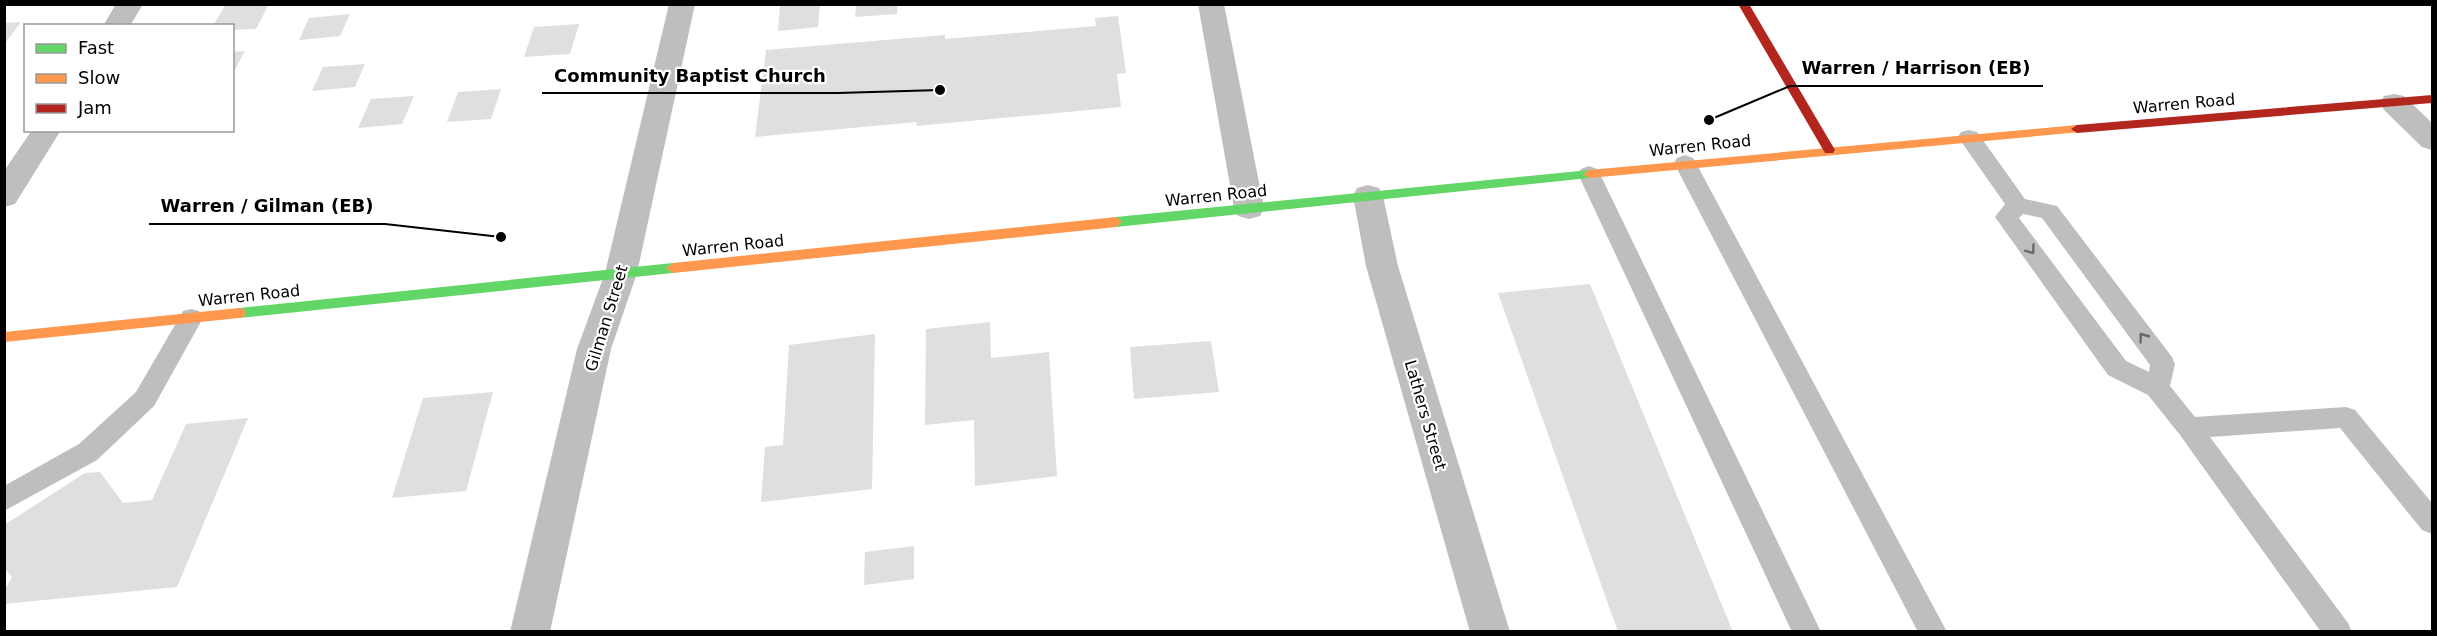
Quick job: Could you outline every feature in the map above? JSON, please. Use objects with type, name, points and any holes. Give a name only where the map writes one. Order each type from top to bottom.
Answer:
[{"type":"main road","points":[[1743,4],[1829,150]]},
{"type":"main road","name":"Warren Road","points":[[4,337],[1685,163],[2433,99]]},
{"type":"street","points":[[117,24],[130,4]]},
{"type":"street","name":"Gilman Street","points":[[530,632],[594,349],[621,273],[682,4]]},
{"type":"street","points":[[1211,4],[1249,208]]},
{"type":"street","points":[[2394,103],[2433,140]]},
{"type":"street","points":[[4,196],[46,132]]},
{"type":"street","name":"Lathers Street","points":[[1368,196],[1382,266],[1490,632]]},
{"type":"lane","points":[[1969,137],[2018,205],[2049,212],[2163,364],[2157,388]]},
{"type":"lane","points":[[1685,163],[1933,632]]},
{"type":"lane","points":[[1589,174],[1807,632]]},
{"type":"lane","points":[[2018,205],[2006,217],[2117,368],[2157,388],[2189,428],[2338,632]]},
{"type":"lane","points":[[4,500],[88,452],[145,399],[191,318]]},
{"type":"lane","points":[[2189,428],[2346,417],[2433,522]]},
{"type":"building","points":[[226,4],[269,4],[256,29],[234,30],[234,24],[214,24]]},
{"type":"building","points":[[780,4],[820,4],[818,27],[778,31]]},
{"type":"building","points":[[856,4],[897,4],[897,14],[855,17]]},
{"type":"building","points":[[350,14],[340,36],[299,40],[309,18]]},
{"type":"building","points":[[1118,16],[1126,73],[1117,74],[1121,107],[916,126],[917,122],[755,137],[766,50],[945,35],[945,39],[1096,26],[1095,18]]},
{"type":"building","points":[[21,22],[4,45],[4,23]]},
{"type":"building","points":[[579,24],[570,54],[524,57],[534,27]]},
{"type":"building","points":[[245,51],[234,71],[234,52]]},
{"type":"building","points":[[365,64],[355,87],[312,91],[323,67]]},
{"type":"building","points":[[501,89],[491,119],[447,122],[458,92]]},
{"type":"building","points":[[414,96],[402,124],[358,128],[371,99]]},
{"type":"building","points":[[1590,284],[1733,632],[1618,632],[1498,293]]},
{"type":"building","points":[[990,322],[991,358],[1049,352],[1057,476],[975,486],[974,420],[925,425],[926,329]]},
{"type":"building","points":[[875,334],[872,489],[761,502],[765,447],[783,445],[789,345]]},
{"type":"building","points":[[1211,341],[1219,392],[1134,399],[1130,347]]},
{"type":"building","points":[[493,392],[466,491],[392,498],[423,398]]},
{"type":"building","points":[[248,418],[177,587],[4,604],[4,591],[12,577],[4,568],[4,525],[85,473],[100,472],[123,503],[152,500],[186,424]]},
{"type":"building","points":[[914,546],[914,579],[864,585],[865,552]]},
{"type":"traffic: fast","points":[[1116,222],[1589,174]]},
{"type":"traffic: fast","points":[[239,313],[673,268]]},
{"type":"traffic: slow","points":[[1589,174],[2077,129]]},
{"type":"traffic: slow","points":[[673,268],[1116,222]]},
{"type":"traffic: slow","points":[[4,337],[239,313]]},
{"type":"traffic: jam","points":[[1743,4],[1829,150]]},
{"type":"traffic: jam","points":[[2077,129],[2432,99]]},
{"type":"place","name":"Community Baptist Church","points":[[940,90]]},
{"type":"place","name":"Warren / Harrison (EB)","points":[[1709,120]]},
{"type":"place","name":"Warren / Gilman (EB)","points":[[501,237]]}]
